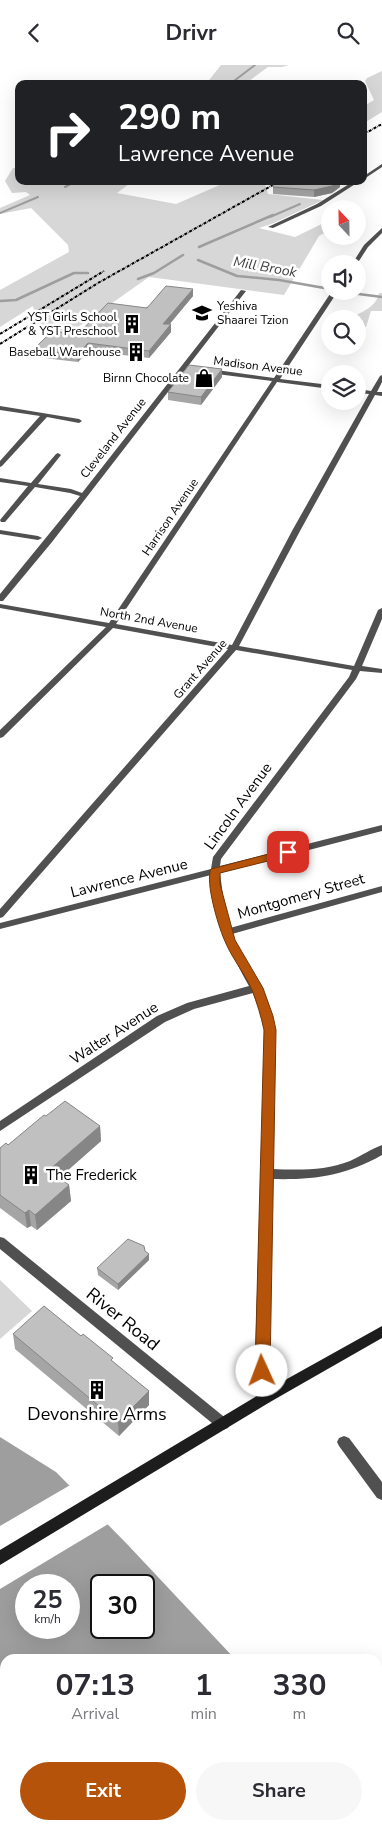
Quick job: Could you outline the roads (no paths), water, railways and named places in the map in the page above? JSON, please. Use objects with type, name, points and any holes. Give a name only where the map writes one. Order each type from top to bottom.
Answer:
[{"type":"main road","points":[[0,1558],[264,1398],[382,1332]]},
{"type":"street","points":[[367,175],[382,165]]},
{"type":"street","points":[[271,227],[330,199],[352,185]]},
{"type":"street","points":[[360,255],[382,230]]},
{"type":"street","name":"Cleveland Avenue","points":[[0,599],[186,369],[243,291]]},
{"type":"street","name":"Harrison Avenue","points":[[0,735],[112,625],[329,300]]},
{"type":"street","name":"Madison Avenue","points":[[199,370],[321,386]]},
{"type":"street","name":"Grant Avenue","points":[[0,915],[235,646],[382,377]]},
{"type":"street","points":[[366,392],[382,394]]},
{"type":"street","points":[[0,408],[79,421]]},
{"type":"street","points":[[0,465],[45,415]]},
{"type":"street","points":[[3,521],[58,455]]},
{"type":"street","points":[[0,480],[68,495],[83,495]]},
{"type":"street","points":[[0,485],[32,488]]},
{"type":"street","points":[[0,532],[38,538]]},
{"type":"street","name":"North 2nd Avenue","points":[[0,606],[382,671]]},
{"type":"street","name":"Lincoln Avenue","points":[[264,1398],[261,1357],[268,1174],[270,1030],[257,988],[233,947],[227,932],[215,884],[216,859],[353,677],[382,610]]},
{"type":"street","name":"Lawrence Avenue","points":[[0,926],[382,828]]},
{"type":"street","name":"Montgomery Street","points":[[227,932],[382,889]]},
{"type":"street","name":"Walter Avenue","points":[[0,1127],[161,1019],[191,1006],[257,988]]},
{"type":"street","points":[[268,1174],[309,1176],[337,1170],[365,1160],[382,1150]]},
{"type":"street","name":"River Road","points":[[0,1242],[223,1423]]},
{"type":"street","points":[[344,1442],[382,1493]]},
{"type":"waterway","points":[[235,80],[255,65]]},
{"type":"waterway","points":[[65,187],[69,185]]},
{"type":"waterway","points":[[0,213],[38,197]]},
{"type":"waterway","points":[[270,217],[300,204]]},
{"type":"waterway","points":[[199,247],[273,215]]},
{"type":"waterway","name":"Mill Brook","points":[[138,279],[154,273],[183,255]]},
{"type":"waterway","name":"Mill Brook","points":[[198,260],[237,276],[279,280],[321,287]]},
{"type":"waterway","name":"Mill Brook","points":[[0,301],[16,300],[74,273],[88,273]]},
{"type":"waterway","name":"Mill Brook","points":[[366,295],[382,297]]},
{"type":"railway","points":[[367,132],[382,124]]},
{"type":"railway","points":[[0,344],[98,283],[273,185]]},
{"type":"railway","points":[[0,334],[104,271]]},
{"type":"place","name":"Yeshiva Shaarei Tzion","points":[[202,313]]},
{"type":"place","name":"YST Girls School & YST Preschool","points":[[132,324]]},
{"type":"place","name":"Baseball Warehouse","points":[[136,352]]},
{"type":"place","name":"Birnn Chocolate","points":[[204,378]]},
{"type":"place","name":"The Frederick","points":[[31,1175]]},
{"type":"place","name":"Devonshire Arms","points":[[97,1390]]}]
